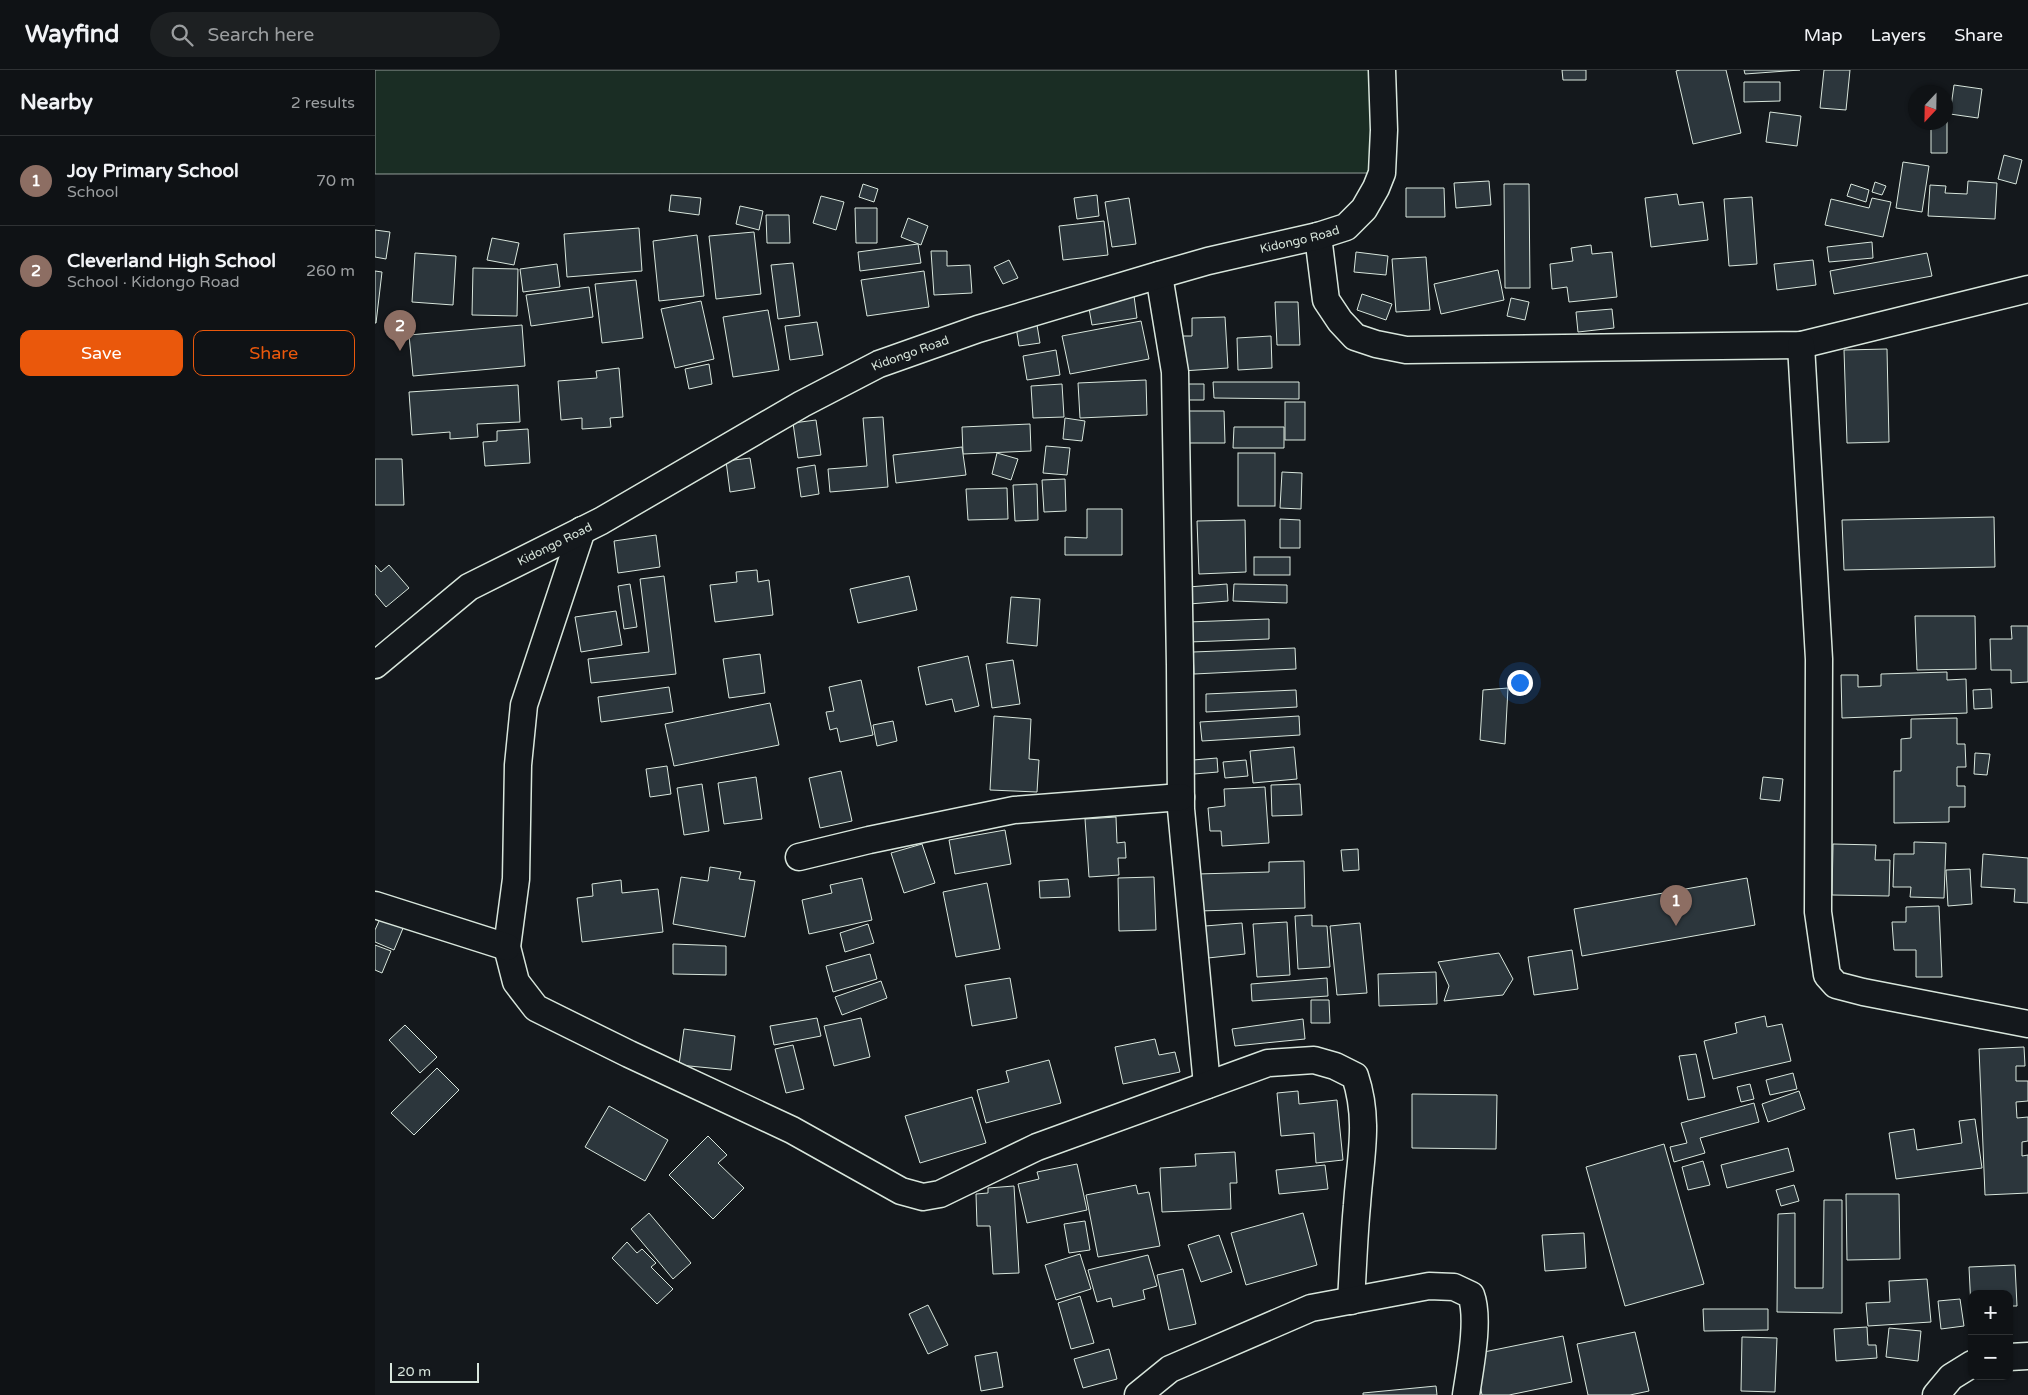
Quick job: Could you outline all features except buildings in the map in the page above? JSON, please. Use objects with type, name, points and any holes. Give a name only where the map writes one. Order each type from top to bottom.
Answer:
[{"type":"street","name":"Kidongo Road","points":[[375,665],[469,587],[601,521],[802,404],[879,364],[978,329],[1159,275],[1208,261],[1317,236],[1345,227],[1364,209],[1382,173],[1382,70]]},
{"type":"street","points":[[1317,236],[1325,300],[1340,321],[1355,336],[1375,344],[1406,350],[1801,345],[2028,289]]},
{"type":"street","points":[[1159,275],[1175,372],[1181,797],[1207,1085]]},
{"type":"street","points":[[1801,345],[1819,659],[1818,912],[1827,975],[1837,985],[1863,992],[2028,1024]]},
{"type":"street","points":[[582,530],[524,705],[518,765],[515,879],[507,947],[516,982],[536,1008],[629,1054],[792,1130],[901,1191],[923,1197],[940,1194],[1037,1147],[1269,1063],[1314,1060],[1335,1066],[1355,1076],[1361,1093],[1365,1123],[1357,1205],[1351,1301]]},
{"type":"street","points":[[799,857],[869,840],[1014,810],[1181,797]]},
{"type":"street","points":[[375,905],[507,947]]},
{"type":"street","points":[[1138,1395],[1170,1369],[1311,1308],[1429,1286],[1454,1287],[1471,1295],[1475,1306],[1472,1353],[1466,1395]]},
{"type":"street","points":[[2013,1357],[2028,1356]]},
{"type":"street","points":[[1936,1395],[1951,1376],[1968,1366]]},
{"type":"green space","points":[[375,70],[1373,70],[1379,173],[375,174]]},
{"type":"place","name":"Cleverland High School","points":[[400,351]]},
{"type":"place","name":"Joy Primary School","points":[[1676,926]]}]
